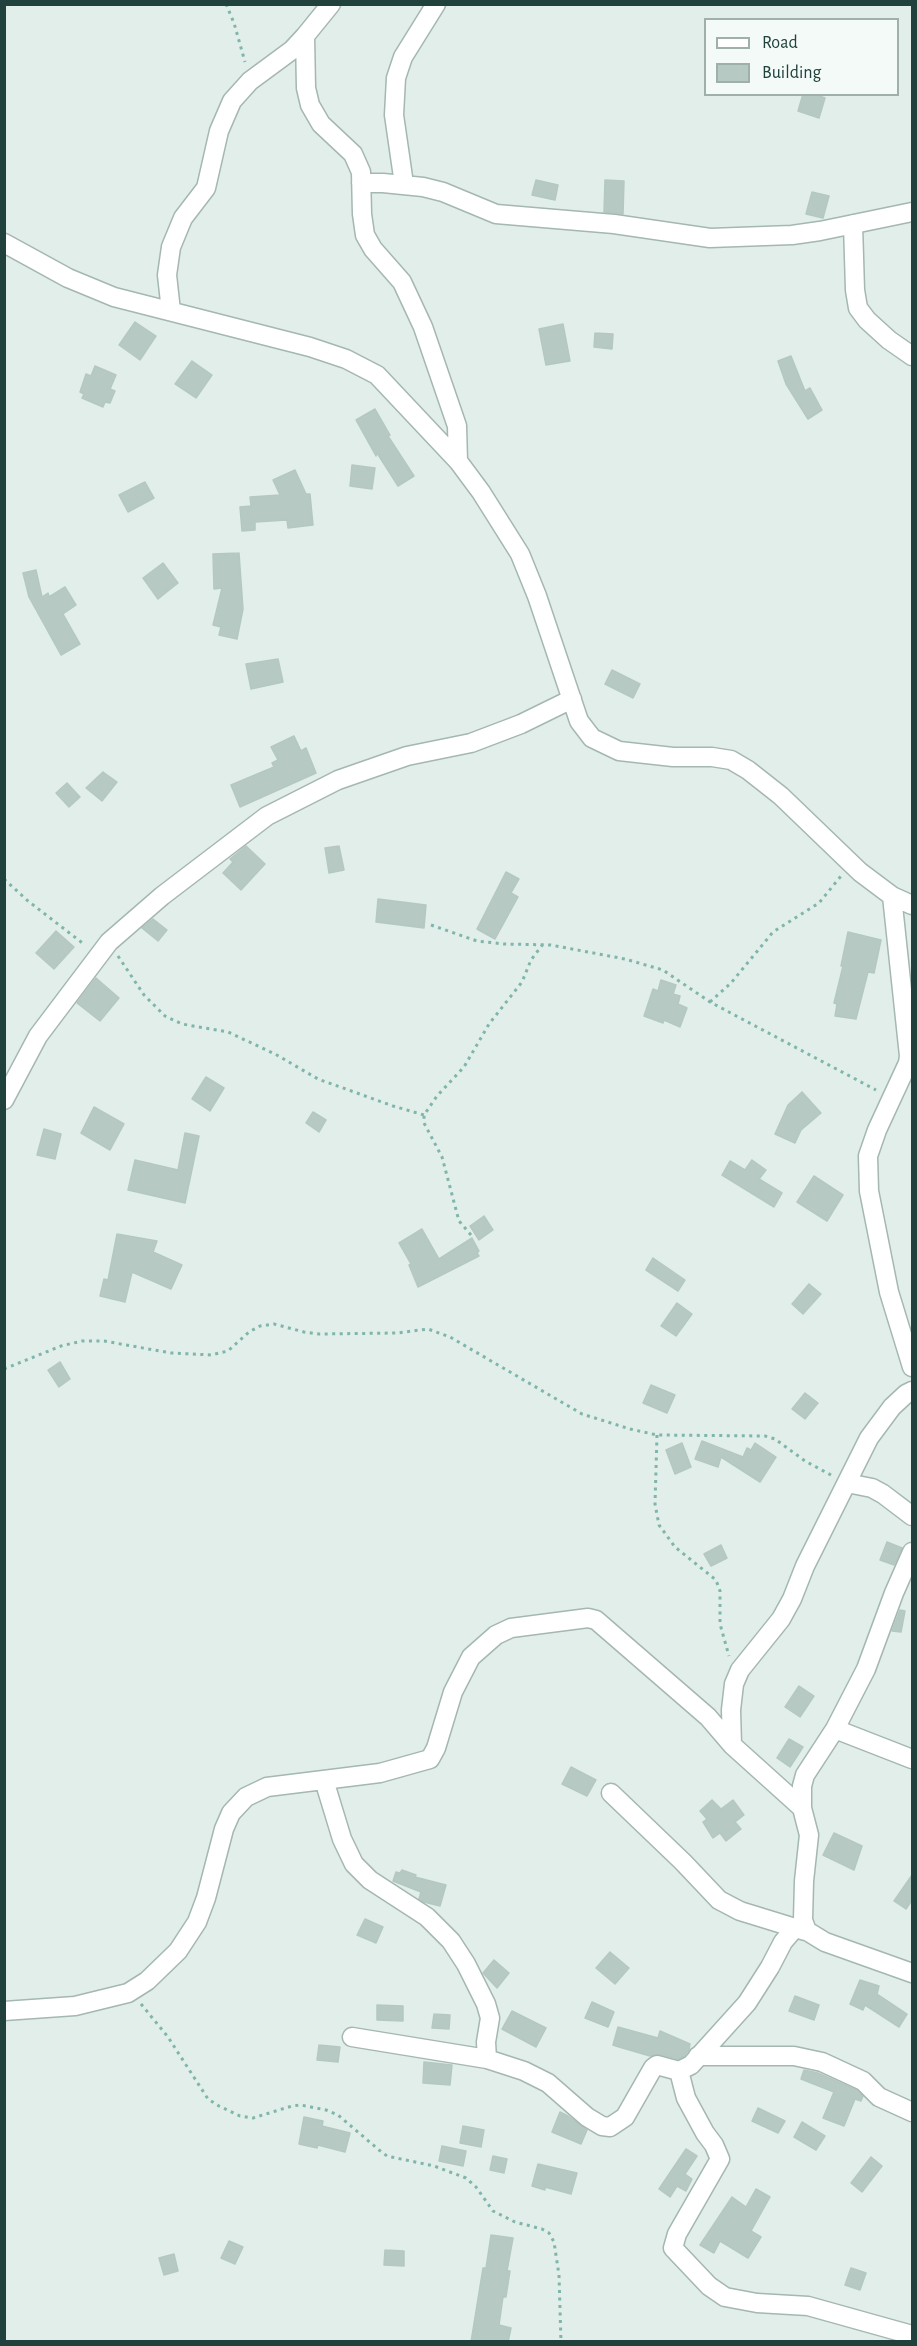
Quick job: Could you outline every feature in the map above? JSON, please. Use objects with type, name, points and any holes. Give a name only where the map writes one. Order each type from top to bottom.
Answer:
[{"type":"street","points":[[171,311],[168,269],[176,232],[183,218],[206,188],[225,116],[232,101],[250,81],[305,36],[331,4]]},
{"type":"street","points":[[404,184],[394,115],[396,78],[403,57],[436,4]]},
{"type":"street","points":[[305,36],[306,88],[310,105],[321,124],[353,154],[361,172],[365,235],[373,249],[402,282],[423,327],[457,426],[458,461]]},
{"type":"street","points":[[361,183],[404,184],[443,192],[496,214],[614,224],[711,238],[792,235],[912,212]]},
{"type":"street","points":[[853,224],[855,290],[858,308],[867,320],[889,340],[912,356]]},
{"type":"street","points":[[4,243],[68,278],[114,297],[310,347],[346,359],[377,375],[458,461],[481,492],[520,554],[537,596],[579,722],[592,738],[619,752],[731,760],[748,770],[781,796],[851,863],[892,896],[912,905]]},
{"type":"street","points":[[4,1100],[38,1036],[103,949],[162,896],[267,816],[338,780],[407,756],[471,743],[521,724],[572,699]]},
{"type":"street","points":[[892,896],[909,1056],[868,1156],[869,1191],[889,1292],[912,1367]]},
{"type":"street","points":[[732,1745],[731,1710],[734,1684],[740,1670],[780,1619],[792,1599],[805,1566],[869,1438],[892,1407],[912,1391]]},
{"type":"street","points":[[847,1482],[872,1488],[912,1516]]},
{"type":"street","points":[[352,2037],[487,2059],[524,2071],[548,2083],[602,2126],[610,2127],[625,2117],[653,2068],[657,2065],[679,2071],[686,2069],[747,2003],[783,1942],[801,1929],[809,1835],[802,1808],[804,1775],[835,1729],[866,1669],[912,1552]]},
{"type":"street","points":[[4,2011],[75,2006],[128,1993],[147,1981],[178,1951],[197,1922],[206,1898],[224,1828],[231,1813],[246,1797],[267,1787],[380,1773],[430,1759],[436,1748],[459,1678],[471,1657],[485,1643],[511,1628],[588,1618],[596,1620],[607,1627],[708,1717],[732,1745],[802,1808]]},
{"type":"street","points":[[835,1729],[912,1758]]},
{"type":"street","points":[[324,1780],[342,1839],[354,1864],[370,1880],[427,1917],[451,1941],[466,1964],[486,2004],[490,2018],[486,2042],[487,2059]]},
{"type":"street","points":[[611,1793],[719,1900],[740,1911],[801,1929],[825,1942],[912,1973]]},
{"type":"street","points":[[698,2056],[794,2056],[822,2062],[863,2081],[879,2097],[912,2112]]},
{"type":"street","points":[[679,2071],[686,2098],[720,2158],[677,2234],[673,2248],[709,2286],[725,2297],[757,2303],[808,2306],[912,2335]]},
{"type":"path","points":[[226,4],[234,23],[250,81]]},
{"type":"path","points":[[710,1002],[731,983],[773,932],[819,903],[851,863]]},
{"type":"path","points":[[4,879],[28,901],[103,949],[165,1016],[182,1024],[228,1032],[275,1054],[318,1079],[424,1115]]},
{"type":"path","points":[[431,925],[477,941],[543,944],[625,959],[663,970],[710,1002],[891,1098]]},
{"type":"path","points":[[471,1235],[459,1221],[442,1157],[424,1123],[424,1115],[464,1067],[489,1024],[522,982],[531,960],[543,944]]},
{"type":"path","points":[[4,1370],[61,1346],[82,1341],[104,1341],[171,1353],[212,1355],[228,1351],[249,1332],[260,1326],[274,1324],[320,1334],[397,1333],[428,1329],[450,1337],[582,1414],[630,1430],[657,1435],[765,1436],[774,1439],[817,1469],[847,1482]]},
{"type":"path","points":[[657,1435],[655,1504],[659,1525],[675,1547],[716,1580],[720,1591],[721,1629],[734,1684]]},
{"type":"path","points":[[128,1993],[139,2001],[168,2037],[207,2099],[219,2106],[240,2116],[253,2118],[301,2105],[326,2110],[338,2115],[387,2156],[434,2166],[466,2178],[476,2187],[493,2211],[515,2222],[549,2233],[554,2242],[559,2276],[561,2342]]},
{"type":"building","points":[[802,96],[825,98],[819,118],[798,111]]},
{"type":"building","points":[[536,180],[558,185],[555,200],[532,195]]},
{"type":"building","points":[[605,180],[624,181],[623,214],[604,212]]},
{"type":"building","points":[[812,192],[829,196],[823,218],[806,214]]},
{"type":"building","points":[[135,322],[156,336],[140,360],[119,345]]},
{"type":"building","points":[[563,324],[570,361],[546,365],[539,329]]},
{"type":"building","points":[[595,333],[613,334],[612,349],[594,347]]},
{"type":"building","points":[[791,356],[805,391],[810,388],[822,410],[808,419],[786,384],[778,361]]},
{"type":"building","points":[[192,361],[212,375],[196,398],[175,384]]},
{"type":"building","points":[[95,366],[116,375],[110,389],[115,391],[110,403],[105,402],[103,407],[82,398],[84,394],[80,392],[86,374],[91,376]]},
{"type":"building","points":[[375,409],[390,435],[388,436],[414,476],[398,486],[377,453],[376,456],[356,420]]},
{"type":"building","points":[[352,465],[375,468],[372,489],[350,486]]},
{"type":"building","points":[[295,470],[306,494],[310,494],[313,525],[288,528],[287,520],[255,522],[255,530],[242,531],[240,507],[251,506],[250,497],[280,495],[273,480]]},
{"type":"building","points":[[145,482],[154,498],[128,512],[119,495]]},
{"type":"building","points":[[239,553],[243,609],[237,639],[219,635],[221,627],[213,625],[222,588],[214,589],[213,554]]},
{"type":"building","points":[[163,563],[178,583],[158,599],[143,578]]},
{"type":"building","points":[[36,570],[42,597],[48,593],[49,597],[65,587],[76,605],[63,614],[80,644],[61,655],[29,597],[23,573]]},
{"type":"building","points":[[278,659],[283,682],[251,689],[246,664]]},
{"type":"building","points":[[612,670],[640,684],[633,698],[605,684]]},
{"type":"building","points":[[294,736],[301,751],[306,748],[316,773],[240,807],[231,785],[274,767],[272,763],[278,760],[271,747]]},
{"type":"building","points":[[103,772],[117,782],[102,801],[86,788]]},
{"type":"building","points":[[67,783],[80,797],[69,807],[56,793]]},
{"type":"building","points":[[246,846],[265,864],[241,890],[223,873],[233,862],[230,859]]},
{"type":"building","points":[[339,846],[344,870],[329,873],[325,848]]},
{"type":"building","points":[[506,872],[519,879],[511,893],[518,897],[495,939],[477,929]]},
{"type":"building","points":[[378,899],[426,905],[424,928],[376,922]]},
{"type":"building","points":[[153,919],[167,930],[158,941],[142,928]]},
{"type":"building","points":[[56,931],[74,947],[54,969],[36,953]]},
{"type":"building","points":[[848,932],[881,940],[874,973],[868,972],[856,1019],[835,1016],[837,1004],[834,1003]]},
{"type":"building","points":[[96,978],[119,998],[100,1021],[77,1003]]},
{"type":"building","points":[[661,980],[676,985],[673,994],[680,996],[678,1004],[687,1008],[680,1027],[664,1020],[663,1023],[644,1016],[653,989],[658,991]]},
{"type":"building","points":[[206,1077],[224,1088],[210,1111],[192,1099]]},
{"type":"building","points":[[802,1092],[821,1113],[801,1130],[795,1143],[775,1134],[788,1105]]},
{"type":"building","points":[[94,1107],[124,1124],[110,1150],[81,1133]]},
{"type":"building","points":[[313,1112],[326,1120],[319,1132],[306,1123]]},
{"type":"building","points":[[44,1129],[61,1134],[55,1159],[37,1155]]},
{"type":"building","points":[[185,1133],[199,1136],[185,1203],[128,1190],[135,1160],[178,1170]]},
{"type":"building","points":[[752,1160],[766,1170],[759,1179],[782,1193],[774,1207],[722,1175],[730,1161],[745,1170]]},
{"type":"building","points":[[814,1176],[843,1195],[827,1221],[797,1202]]},
{"type":"building","points":[[484,1216],[493,1230],[479,1240],[470,1226]]},
{"type":"building","points":[[422,1229],[439,1259],[472,1238],[479,1251],[477,1253],[479,1256],[418,1287],[409,1265],[411,1264],[399,1243]]},
{"type":"building","points":[[117,1234],[157,1241],[153,1252],[182,1265],[171,1289],[132,1272],[125,1302],[100,1296],[104,1279],[108,1280]]},
{"type":"building","points":[[653,1258],[685,1280],[678,1291],[646,1270]]},
{"type":"building","points":[[809,1284],[821,1294],[803,1314],[792,1304]]},
{"type":"building","points":[[677,1303],[692,1314],[676,1336],[661,1326]]},
{"type":"building","points":[[60,1362],[70,1379],[59,1387],[48,1370]]},
{"type":"building","points":[[651,1385],[675,1395],[667,1413],[643,1403]]},
{"type":"building","points":[[805,1393],[818,1403],[805,1419],[792,1409]]},
{"type":"building","points":[[702,1441],[743,1457],[747,1448],[751,1450],[755,1443],[776,1457],[760,1482],[721,1457],[718,1467],[695,1459]]},
{"type":"building","points":[[682,1443],[691,1467],[675,1474],[666,1450]]},
{"type":"building","points":[[887,1542],[902,1548],[894,1565],[880,1560]]},
{"type":"building","points":[[721,1545],[727,1558],[711,1566],[704,1554]]},
{"type":"building","points":[[900,1610],[905,1611],[901,1632],[892,1631]]},
{"type":"building","points":[[799,1686],[814,1696],[800,1717],[785,1707]]},
{"type":"building","points":[[789,1739],[803,1747],[790,1767],[777,1758]]},
{"type":"building","points":[[571,1767],[596,1780],[587,1796],[562,1784]]},
{"type":"building","points":[[712,1800],[721,1809],[733,1800],[744,1815],[735,1822],[741,1829],[726,1841],[720,1833],[713,1838],[703,1822],[707,1819],[700,1811]]},
{"type":"building","points":[[834,1833],[862,1846],[854,1870],[823,1855]]},
{"type":"building","points":[[402,1870],[416,1875],[415,1877],[446,1885],[440,1906],[424,1902],[419,1899],[421,1892],[393,1881],[396,1872],[400,1873]]},
{"type":"building","points":[[912,1875],[912,1900],[906,1909],[894,1901]]},
{"type":"building","points":[[365,1919],[383,1927],[376,1943],[357,1935]]},
{"type":"building","points":[[610,1952],[629,1968],[615,1984],[596,1968]]},
{"type":"building","points":[[494,1960],[509,1973],[497,1988],[483,1973]]},
{"type":"building","points":[[860,1980],[879,1986],[877,1994],[907,2014],[899,2027],[865,2005],[863,2010],[850,2004]]},
{"type":"building","points":[[795,1996],[819,2005],[814,2020],[789,2011]]},
{"type":"building","points":[[592,2002],[614,2012],[608,2027],[585,2018]]},
{"type":"building","points":[[377,2005],[403,2006],[403,2021],[377,2020]]},
{"type":"building","points":[[512,2011],[546,2028],[536,2047],[502,2029]]},
{"type":"building","points":[[434,2014],[450,2015],[449,2029],[432,2028]]},
{"type":"building","points":[[618,2027],[658,2038],[660,2031],[690,2044],[689,2050],[678,2059],[659,2054],[650,2056],[619,2047],[613,2045]]},
{"type":"building","points":[[319,2045],[340,2047],[338,2062],[317,2060]]},
{"type":"building","points":[[424,2062],[452,2065],[450,2085],[423,2083]]},
{"type":"building","points":[[804,2070],[818,2073],[856,2090],[863,2096],[861,2101],[855,2099],[844,2126],[823,2118],[834,2092],[801,2079]]},
{"type":"building","points":[[758,2108],[785,2121],[778,2133],[752,2121]]},
{"type":"building","points":[[560,2112],[587,2130],[581,2144],[552,2132]]},
{"type":"building","points":[[304,2117],[323,2121],[322,2126],[350,2133],[345,2152],[318,2145],[317,2148],[299,2144]]},
{"type":"building","points":[[802,2122],[825,2136],[816,2150],[794,2137]]},
{"type":"building","points":[[463,2126],[484,2130],[481,2147],[460,2143]]},
{"type":"building","points":[[442,2146],[466,2151],[463,2166],[439,2161]]},
{"type":"building","points":[[686,2149],[697,2156],[685,2174],[692,2179],[686,2191],[677,2186],[670,2197],[659,2189]]},
{"type":"building","points":[[493,2156],[507,2159],[504,2173],[490,2170]]},
{"type":"building","points":[[871,2157],[882,2166],[862,2192],[851,2183]]},
{"type":"building","points":[[538,2164],[577,2173],[571,2194],[532,2186]]},
{"type":"building","points":[[756,2189],[770,2197],[751,2231],[761,2237],[748,2258],[720,2241],[714,2253],[700,2245],[732,2197],[746,2207]]},
{"type":"building","points":[[491,2235],[513,2238],[507,2271],[510,2271],[506,2297],[503,2297],[499,2325],[511,2328],[508,2342],[471,2342],[483,2268],[486,2268]]},
{"type":"building","points":[[229,2241],[243,2247],[235,2264],[221,2258]]},
{"type":"building","points":[[385,2250],[404,2251],[404,2266],[384,2265]]},
{"type":"building","points":[[174,2254],[178,2271],[164,2275],[159,2258]]},
{"type":"building","points":[[851,2268],[866,2273],[860,2290],[845,2285]]}]
